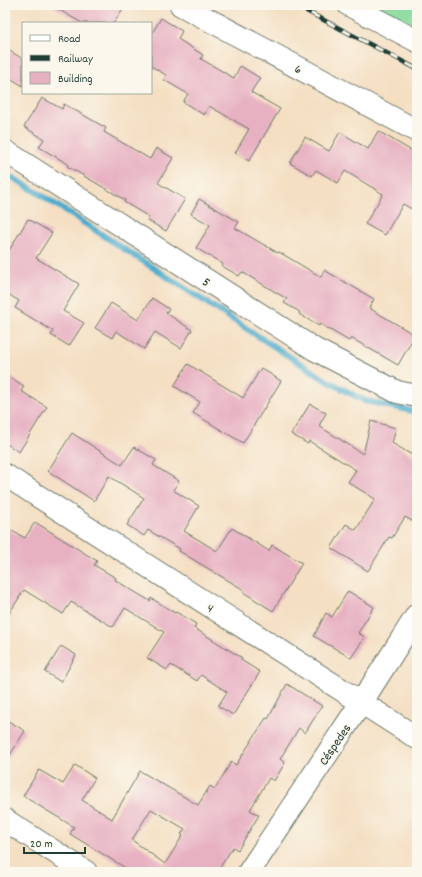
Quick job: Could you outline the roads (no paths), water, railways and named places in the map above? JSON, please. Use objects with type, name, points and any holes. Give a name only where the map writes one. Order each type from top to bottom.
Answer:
[{"type":"street","name":"6","points":[[180,5],[417,131]]},
{"type":"street","points":[[348,5],[417,41]]},
{"type":"street","name":"5","points":[[5,151],[314,349],[397,392],[417,396]]},
{"type":"street","name":"4","points":[[5,475],[417,738]]},
{"type":"street","name":"Céspedes","points":[[249,872],[361,703],[417,615]]},
{"type":"street","points":[[5,820],[86,872]]},
{"type":"waterway","points":[[5,173],[324,379],[365,401],[417,412]]},
{"type":"railway","points":[[295,5],[417,69]]}]
